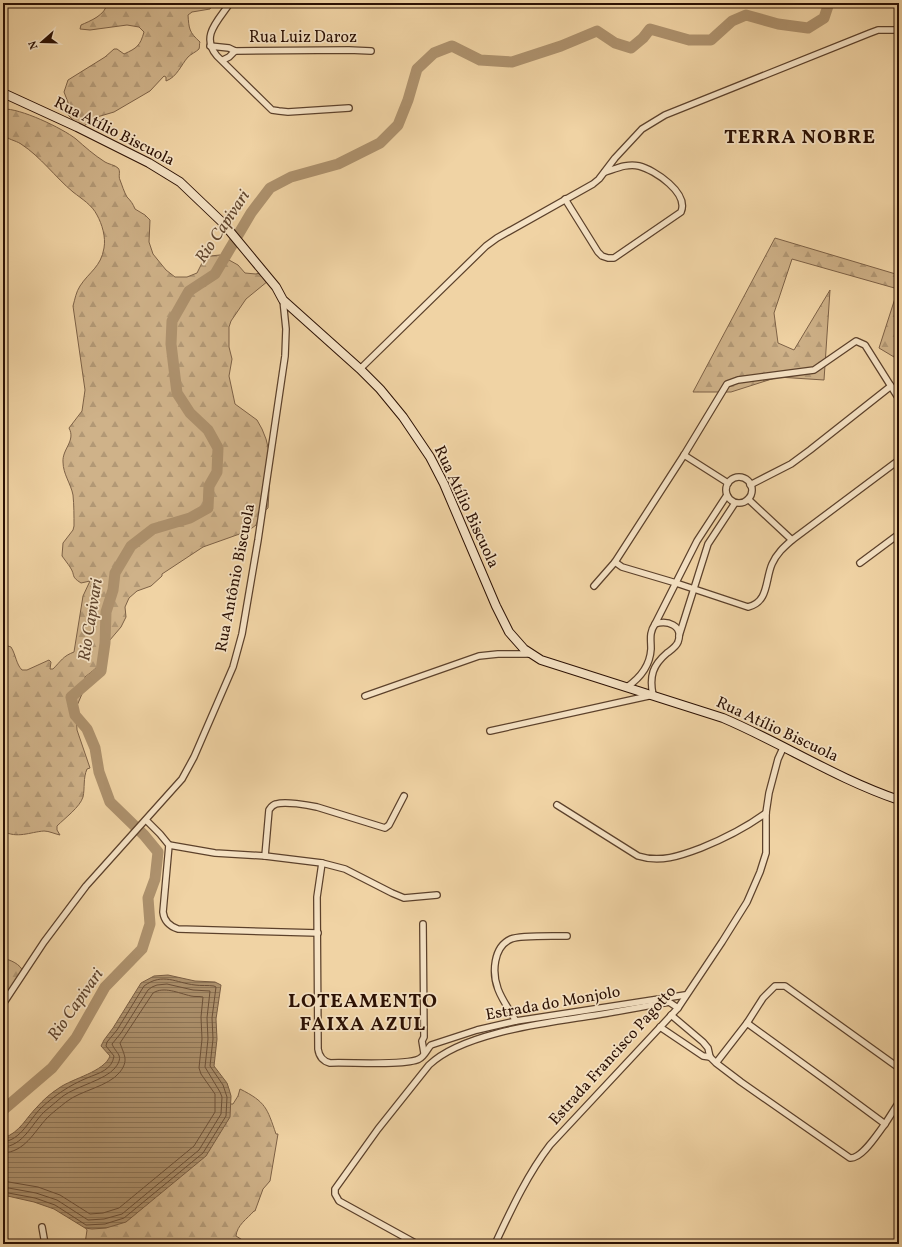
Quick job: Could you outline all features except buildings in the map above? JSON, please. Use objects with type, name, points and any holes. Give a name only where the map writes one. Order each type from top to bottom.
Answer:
[{"type":"street","points":[[230,3],[212,31],[210,36],[210,46],[213,51],[272,110],[288,112],[350,108]]},
{"type":"street","points":[[360,369],[486,246],[497,238],[593,184],[642,129],[665,115],[870,33],[878,30],[898,30]]},
{"type":"street","name":"Rua Luiz Daroz","points":[[210,46],[229,48],[235,51],[371,51]]},
{"type":"street","name":"Rua Luiz Daroz","points":[[222,60],[229,57],[235,51]]},
{"type":"street","name":"Rua Atílio Biscuola","points":[[3,94],[83,130],[164,172],[194,195],[223,222],[276,287],[283,300],[360,369],[392,402],[403,416],[430,457],[444,484],[496,606],[509,632],[518,644],[530,654],[541,660],[628,686],[723,718],[750,730],[848,780],[899,800]]},
{"type":"street","points":[[566,199],[598,252],[602,256],[608,258],[614,258],[628,249],[681,212],[683,208],[681,199],[672,185],[650,171],[638,166],[629,165],[605,172]]},
{"type":"street","name":"Rua Antônio Biscuola","points":[[3,1004],[44,942],[86,886],[182,778],[194,757],[232,667],[242,634],[258,540],[285,356],[286,329],[283,300]]},
{"type":"street","points":[[594,586],[615,562],[684,455],[727,384],[738,380],[814,370],[856,341],[865,345],[899,399]]},
{"type":"street","points":[[750,485],[791,464],[891,386]]},
{"type":"street","points":[[684,455],[728,483]]},
{"type":"street","points":[[615,562],[622,566],[748,607],[756,605],[762,598],[772,564],[780,551],[792,540],[899,460]]},
{"type":"street","points":[[740,478],[747,481],[750,485],[751,492],[748,499],[742,503],[735,503],[730,500],[727,495],[726,489],[731,480],[740,478]]},
{"type":"street","points":[[628,686],[638,678],[649,660],[651,649],[651,631],[697,541],[727,495]]},
{"type":"street","points":[[748,499],[792,540]]},
{"type":"street","points":[[490,731],[653,695],[650,685],[651,675],[656,664],[675,646],[678,640],[708,544],[735,503]]},
{"type":"street","points":[[860,563],[899,534]]},
{"type":"street","points":[[655,624],[669,622],[678,632],[678,640]]},
{"type":"street","points":[[365,696],[479,656],[498,654],[530,654]]},
{"type":"street","name":"Estrada Francisco Pagotto","points":[[495,1244],[529,1175],[546,1150],[678,1008],[685,995],[722,942],[750,896],[766,853],[766,813],[769,793],[778,759],[783,748]]},
{"type":"street","points":[[265,856],[269,810],[271,806],[277,803],[306,804],[385,828],[389,825],[404,796]]},
{"type":"street","points":[[557,805],[638,856],[648,860],[682,856],[747,828],[766,813]]},
{"type":"street","points":[[144,822],[160,834],[169,845],[215,853],[265,856],[322,863],[344,869],[404,898],[437,895]]},
{"type":"street","points":[[169,845],[163,912],[166,921],[174,928],[178,929],[318,933],[317,897],[322,863]]},
{"type":"street","points":[[423,924],[424,1037],[422,1042],[428,1049]]},
{"type":"street","name":"Estrada do Monjolo","points":[[318,933],[318,1049],[322,1060],[330,1063],[408,1062],[422,1058],[428,1049],[477,1030],[516,1021],[685,995]]},
{"type":"street","points":[[516,1021],[498,989],[496,980],[496,958],[500,949],[511,939],[519,937],[567,936]]},
{"type":"street","points":[[716,1063],[746,1024],[763,998],[775,986],[785,986],[899,1068]]},
{"type":"street","points":[[417,1244],[339,1201],[334,1194],[335,1189],[378,1129],[428,1065],[450,1049],[494,1034],[541,1024],[669,1002],[678,1008]]},
{"type":"street","points":[[671,1015],[703,1042],[708,1048],[710,1057],[716,1063],[850,1158],[861,1155],[899,1102]]},
{"type":"street","points":[[746,1024],[831,1084],[884,1124]]},
{"type":"street","points":[[660,1027],[703,1056],[710,1057]]},
{"type":"street","points":[[424,1037],[428,1049]]},
{"type":"street","points":[[42,1227],[45,1244]]},
{"type":"green space","points":[[107,3],[139,3],[146,7],[157,5],[158,3],[211,3],[212,6],[210,9],[192,12],[188,15],[190,30],[200,42],[199,49],[188,57],[173,77],[166,81],[166,77],[164,76],[150,91],[114,112],[97,117],[81,128],[66,113],[69,105],[64,92],[68,80],[105,57],[114,49],[117,49],[124,54],[132,50],[139,44],[144,32],[139,27],[127,25],[90,30],[80,29],[81,25],[101,14]]},
{"type":"green space","points":[[3,109],[30,115],[51,124],[76,139],[105,162],[118,168],[119,178],[127,197],[135,209],[150,220],[149,242],[153,254],[166,270],[175,277],[187,277],[197,273],[202,263],[210,256],[220,255],[238,265],[245,273],[256,274],[267,270],[268,281],[246,299],[231,321],[229,327],[229,347],[232,359],[229,376],[235,404],[257,420],[266,439],[272,463],[268,508],[260,515],[256,525],[248,531],[203,547],[162,574],[162,576],[151,586],[137,591],[129,598],[125,607],[126,617],[121,627],[104,647],[102,661],[85,677],[85,687],[76,708],[77,730],[90,768],[87,769],[86,772],[84,794],[81,801],[76,808],[57,826],[57,830],[60,835],[46,831],[13,835],[3,831],[3,762],[5,750],[3,743],[3,648],[8,646],[11,647],[18,665],[22,670],[27,670],[49,660],[51,662],[50,669],[53,669],[65,657],[74,652],[83,596],[90,581],[81,583],[75,579],[72,570],[62,556],[63,543],[73,530],[74,526],[73,495],[64,471],[63,457],[71,437],[69,428],[82,411],[85,390],[73,306],[83,281],[100,260],[104,248],[104,239],[99,219],[90,205],[66,186],[28,149],[7,138],[3,134]]},
{"type":"green space","points":[[775,238],[899,275],[899,360],[879,348],[898,289],[792,259],[774,313],[778,343],[794,350],[830,290],[824,380],[778,377],[731,392],[693,392]]},
{"type":"green space","points":[[3,958],[18,965],[23,972],[3,1002]]},
{"type":"green space","points":[[240,1089],[260,1102],[268,1112],[276,1134],[278,1134],[270,1181],[263,1189],[255,1211],[243,1222],[237,1232],[236,1236],[244,1241],[244,1244],[85,1244],[87,1230],[78,1218],[224,1104],[233,1104]]},
{"type":"water","points":[[168,975],[195,981],[215,982],[221,985],[216,1019],[217,1039],[214,1066],[227,1083],[229,1089],[231,1096],[230,1117],[206,1156],[126,1222],[106,1228],[85,1228],[54,1209],[34,1202],[3,1195],[4,1138],[15,1132],[39,1104],[53,1092],[65,1084],[95,1071],[107,1062],[110,1056],[101,1046],[141,983],[154,976]]},
{"type":"waterway","name":"Rio Capivari","points":[[3,1110],[52,1068],[76,1038],[105,987],[142,949],[150,924],[148,898],[155,879],[158,852],[144,835],[110,802],[99,772],[95,748],[87,729],[75,715],[71,697],[101,671],[105,643],[106,612],[113,590],[115,573],[131,546],[153,529],[190,518],[208,508],[209,486],[217,472],[218,448],[208,430],[190,413],[177,393],[171,344],[172,321],[189,291],[215,274],[251,213],[270,188],[291,177],[338,164],[380,143],[398,125],[408,100],[417,69],[434,53],[452,46],[480,60],[512,62],[561,46],[597,31],[615,43],[631,48],[643,38],[650,29],[689,40],[711,40],[732,21],[746,15],[778,24],[808,28],[824,18],[829,3]]},
{"type":"district","name":"TERRA NOBRE","points":[[800,138]]},
{"type":"district","name":"LOTEAMENTO FAIXA AZUL","points":[[363,1014]]}]
